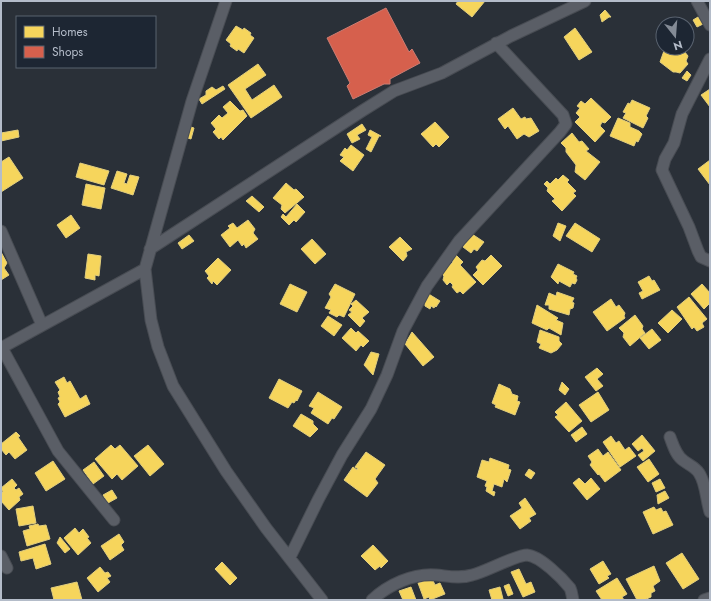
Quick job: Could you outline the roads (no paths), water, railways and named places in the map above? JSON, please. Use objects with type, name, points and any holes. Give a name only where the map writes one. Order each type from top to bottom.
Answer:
[{"type":"street","points":[[226,1],[192,101],[175,166],[150,249],[146,269],[151,320],[158,347],[173,386],[226,471],[266,528],[322,600]]},
{"type":"street","points":[[150,249],[394,91],[442,73],[568,4],[585,1]]},
{"type":"street","points":[[697,1],[710,26]]},
{"type":"street","points":[[290,557],[342,455],[371,409],[387,375],[403,331],[427,286],[459,241],[566,124],[563,115],[496,43]]},
{"type":"street","points":[[710,59],[682,114],[674,143],[664,159],[662,170],[689,227],[701,257],[710,261]]},
{"type":"street","points":[[1,231],[42,325]]},
{"type":"street","points":[[114,520],[58,451],[2,348],[146,269]]},
{"type":"street","points":[[670,437],[677,455],[699,472],[704,485],[710,512]]},
{"type":"street","points":[[372,600],[379,593],[399,582],[415,576],[434,574],[454,577],[470,576],[526,555],[538,559],[560,578],[571,590],[573,600]]},
{"type":"street","points":[[1,556],[7,568]]},
{"type":"street","points":[[704,600],[710,598]]}]
